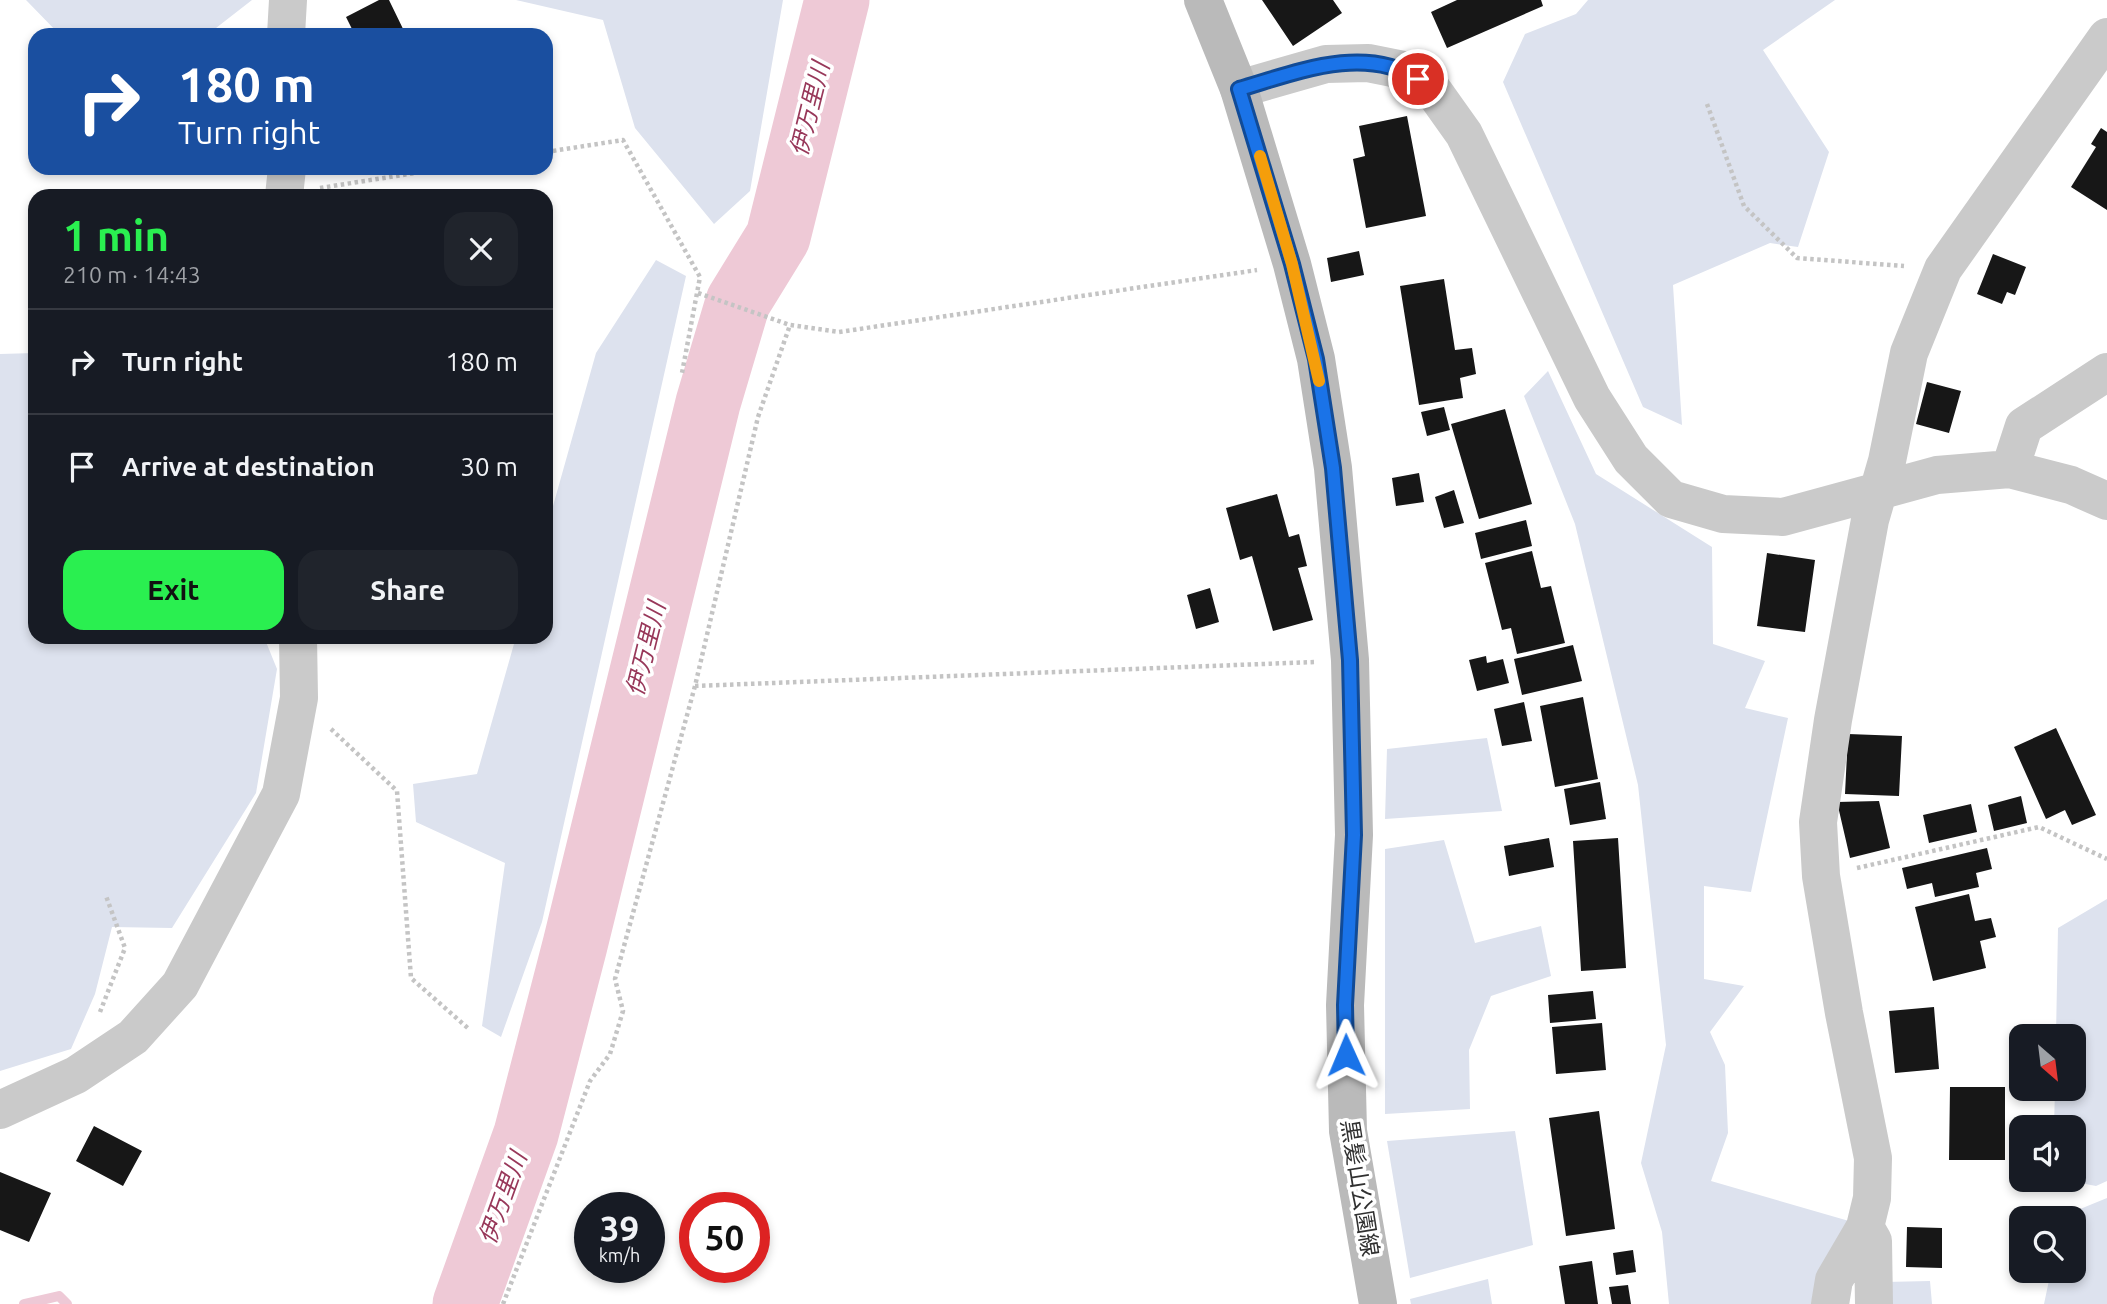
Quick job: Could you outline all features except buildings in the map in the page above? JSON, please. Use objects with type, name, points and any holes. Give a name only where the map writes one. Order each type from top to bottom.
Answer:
[{"type":"main road","name":"黒髪山公園線","points":[[1203,0],[1239,89],[1292,264],[1316,359],[1333,468],[1350,660],[1354,835],[1345,1005],[1348,1131],[1378,1304]]},
{"type":"street","points":[[286,28],[288,0]]},
{"type":"street","points":[[1830,1304],[1834,1280],[1865,1227],[1872,1198],[1873,1158],[1844,1013],[1821,876],[1818,822],[1831,733],[1870,520],[1909,353],[1943,269],[2107,37]]},
{"type":"street","points":[[1239,89],[1326,64],[1368,63],[1403,70],[1432,89],[1464,134],[1592,398],[1631,459],[1671,499],[1723,514],[1783,517],[1937,475],[2010,469],[2071,485],[2107,501]]},
{"type":"street","points":[[2010,469],[2024,426],[2107,372]]},
{"type":"street","points":[[0,1110],[76,1075],[133,1037],[180,985],[281,794],[299,698],[298,644]]},
{"type":"street","points":[[1865,1227],[1873,1241],[1874,1304]]},
{"type":"path","points":[[1707,104],[1744,206],[1797,258],[1943,269]]},
{"type":"path","points":[[553,151],[623,140],[700,277],[682,373]]},
{"type":"path","points":[[285,186],[384,175]]},
{"type":"path","points":[[698,293],[790,325],[839,332],[1292,264]]},
{"type":"path","points":[[503,1304],[590,1081],[610,1054],[623,1011],[615,979],[695,686],[758,417],[790,325]]},
{"type":"path","points":[[695,686],[1350,660]]},
{"type":"path","points":[[299,698],[397,791],[411,978],[470,1030]]},
{"type":"path","points":[[1821,876],[2039,827],[2107,859]]},
{"type":"path","points":[[76,1075],[125,948],[106,896]]},
{"type":"shaded area","points":[[26,0],[252,0],[216,28],[53,28]]},
{"type":"shaded area","points":[[516,0],[783,0],[750,191],[714,224],[635,128],[603,20]]},
{"type":"shaded area","points":[[1588,0],[1835,0],[1763,50],[1829,152],[1798,247],[1770,243],[1673,285],[1682,425],[1643,407],[1503,82],[1525,34],[1576,14]]},
{"type":"shaded area","points":[[656,260],[686,276],[542,922],[501,1037],[482,1026],[505,863],[416,822],[413,784],[477,774],[514,644],[553,644],[553,506],[596,353]]},
{"type":"shaded area","points":[[28,353],[28,644],[267,644],[277,669],[256,793],[172,928],[112,927],[95,994],[71,1049],[0,1071],[0,354]]},
{"type":"shaded area","points":[[1548,371],[1596,474],[1712,547],[1713,644],[1765,661],[1745,708],[1788,718],[1751,892],[1704,886],[1704,979],[1744,986],[1710,1032],[1725,1065],[1728,1133],[1711,1181],[1849,1221],[1818,1273],[1811,1304],[1669,1304],[1662,1232],[1641,1163],[1666,1045],[1638,785],[1575,524],[1524,396]]},
{"type":"shaded area","points":[[1487,738],[1502,811],[1385,819],[1387,749]]},
{"type":"shaded area","points":[[1444,840],[1475,943],[1541,926],[1551,976],[1491,996],[1469,1050],[1470,1109],[1385,1114],[1385,849]]},
{"type":"shaded area","points":[[2107,899],[2107,1181],[2096,1186],[2086,1184],[2086,1115],[2054,1115],[2055,1101],[2086,1101],[2086,1024],[2056,1024],[2058,928]]},
{"type":"shaded area","points":[[1515,1131],[1533,1245],[1410,1278],[1387,1141]]},
{"type":"shaded area","points":[[2107,1198],[2107,1304],[2044,1304],[2048,1283],[2086,1283],[2086,1207]]},
{"type":"shaded area","points":[[1488,1279],[1492,1304],[1411,1304],[1410,1299]]},
{"type":"shaded area","points":[[1930,1281],[1932,1304],[1886,1304],[1885,1282]]},
{"type":"waterway","name":"伊万里川","points":[[465,1304],[526,1134],[708,403],[738,302],[778,237],[837,0]]},
{"type":"waterway","points":[[24,1304],[59,1296],[67,1304]]},
{"type":"slow traffic","points":[[1260,156],[1292,264],[1319,381]]},
{"type":"route","points":[[1346,1055],[1345,1005],[1354,835],[1350,660],[1333,468],[1316,359],[1292,264],[1239,89],[1326,64],[1368,63],[1403,70],[1418,79]]}]
